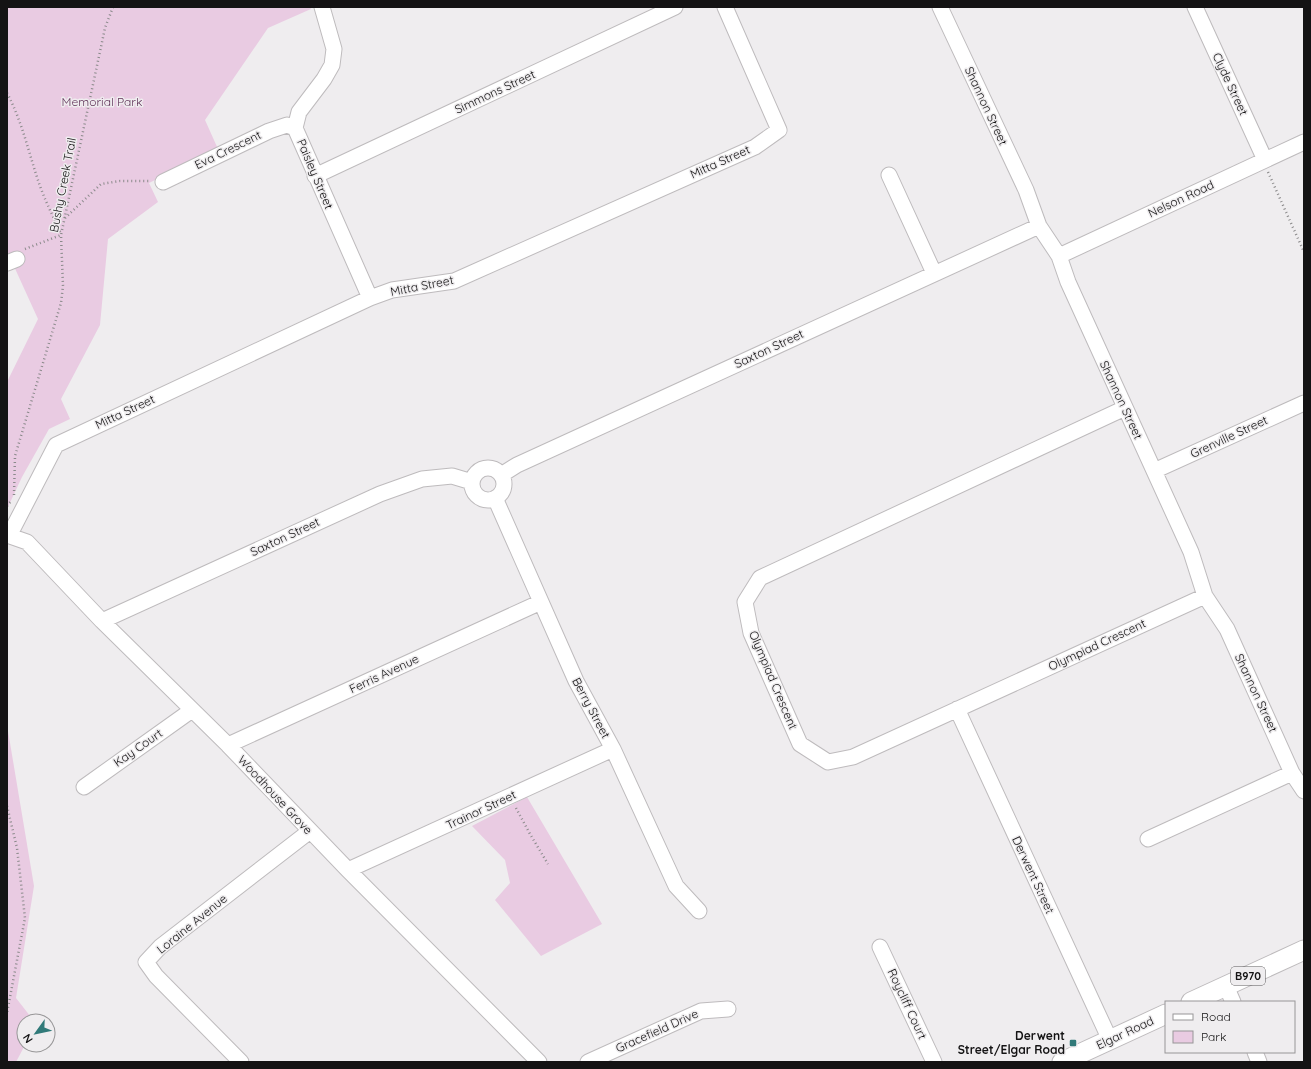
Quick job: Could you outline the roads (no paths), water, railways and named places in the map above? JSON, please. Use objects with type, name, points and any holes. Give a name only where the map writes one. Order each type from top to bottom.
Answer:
[{"type":"main road","name":"B970","points":[[1196,1001],[1229,994],[1304,950]]},
{"type":"main road","name":"Elgar Road","points":[[1062,1062],[1165,1014]]},
{"type":"street","name":"Paisley Street","points":[[322,7],[334,49],[332,66],[299,112],[296,128],[370,298]]},
{"type":"street","name":"Simmons Street","points":[[316,176],[675,7]]},
{"type":"street","name":"Mitta Street","points":[[8,534],[56,445],[370,298],[392,290],[454,281],[755,147],[779,130],[725,7]]},
{"type":"street","name":"Shannon Street","points":[[940,7],[1026,190],[1039,226],[1059,256],[1068,282],[1191,552],[1205,596],[1227,629],[1292,773],[1304,791]]},
{"type":"street","name":"Clyde Street","points":[[1195,7],[1265,160]]},
{"type":"street","name":"Eva Crescent","points":[[163,182],[269,131],[287,125],[296,128]]},
{"type":"street","name":"Nelson Road","points":[[1059,256],[1304,142]]},
{"type":"street","points":[[889,175],[934,273]]},
{"type":"street","name":"Saxton Street","points":[[501,475],[523,462],[1039,226]]},
{"type":"street","name":"Grenville Street","points":[[1154,471],[1304,403]]},
{"type":"street","name":"Olympiad Crescent","points":[[1125,408],[760,578],[745,602],[751,633],[800,744],[828,762],[853,757],[1205,596]]},
{"type":"street","points":[[489,468],[495,470],[501,475],[504,481],[503,489],[495,498],[486,499],[478,496],[472,482],[474,477],[481,469],[489,468]]},
{"type":"street","name":"Saxton Street","points":[[102,620],[380,494],[422,479],[452,476],[472,482]]},
{"type":"street","name":"Berry Street","points":[[495,498],[576,681],[613,749],[676,886],[699,911]]},
{"type":"street","name":"Woodhouse Grove","points":[[8,534],[27,542],[102,620],[228,745],[348,870],[539,1062]]},
{"type":"street","name":"Ferris Avenue","points":[[228,745],[541,602]]},
{"type":"street","name":"Kay Court","points":[[84,787],[192,710]]},
{"type":"street","name":"Derwent Street","points":[[957,710],[1110,1040]]},
{"type":"street","name":"Trainor Street","points":[[348,870],[613,749]]},
{"type":"street","points":[[1148,839],[1292,773]]},
{"type":"street","name":"Loraine Avenue","points":[[241,1062],[156,976],[146,962],[160,947],[310,831]]},
{"type":"street","name":"Roycliff Court","points":[[880,947],[934,1062]]},
{"type":"street","name":"Gracefield Drive","points":[[588,1062],[701,1011],[728,1010]]},
{"type":"place","name":"Derwent Street/Elgar Road","points":[[1073,1043]]},
{"type":"park label","name":"Memorial Park","points":[[102,102]]}]
